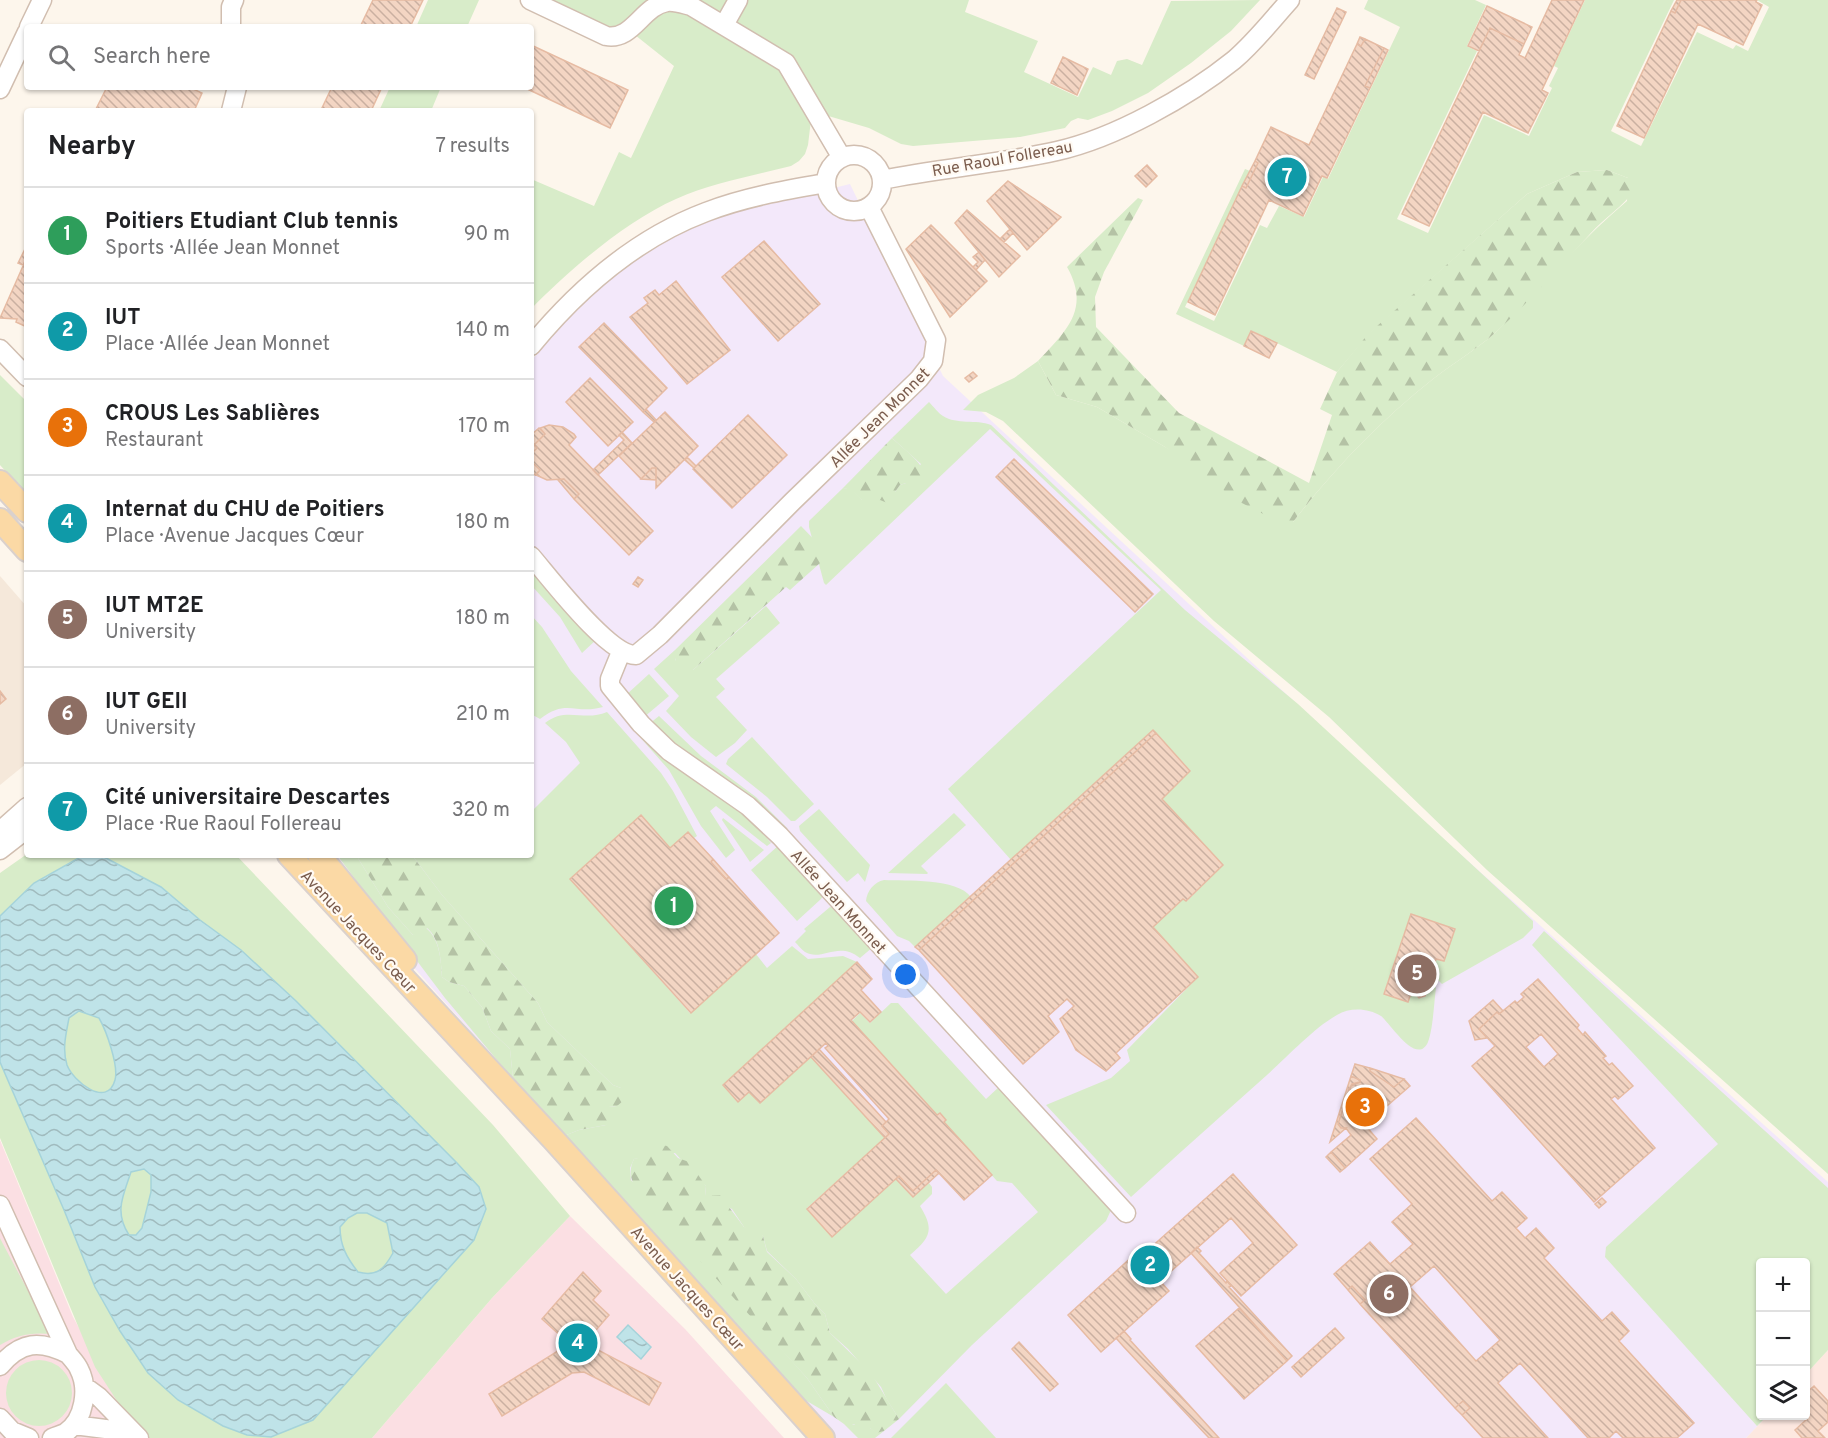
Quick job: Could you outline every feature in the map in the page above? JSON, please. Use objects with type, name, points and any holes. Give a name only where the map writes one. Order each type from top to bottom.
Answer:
[{"type":"main road","points":[[0,482],[24,508]]},
{"type":"main road","points":[[0,520],[24,547]]},
{"type":"main road","name":"Avenue Jacques Cœur","points":[[292,858],[553,1139],[822,1438]]},
{"type":"main road","name":"Avenue Jacques Cœur","points":[[321,858],[553,1139]]},
{"type":"street","points":[[30,24],[42,0]]},
{"type":"street","points":[[231,24],[231,7],[234,0]]},
{"type":"street","points":[[530,0],[606,36],[615,38],[623,36],[649,11],[665,2],[691,6],[786,63],[842,158]]},
{"type":"street","points":[[724,25],[738,0]]},
{"type":"street","name":"Rue Raoul Follereau","points":[[882,180],[1058,151],[1118,130],[1213,76],[1254,41],[1290,0]]},
{"type":"street","points":[[0,89],[24,38]]},
{"type":"street","points":[[232,108],[236,90]]},
{"type":"street","points":[[856,156],[865,158],[876,167],[882,180],[879,195],[869,207],[857,211],[839,207],[830,197],[826,183],[831,167],[842,158],[856,156]]},
{"type":"street","points":[[534,343],[569,304],[597,279],[644,243],[671,227],[748,198],[826,183]]},
{"type":"street","name":"Allée Jean Monnet","points":[[869,207],[936,340],[935,357],[931,366],[644,651],[636,655],[621,652],[610,679],[610,686],[641,724],[669,751],[748,806],[780,836],[1126,1213]]},
{"type":"street","points":[[0,349],[24,375]]},
{"type":"street","points":[[534,559],[586,619],[621,652]]},
{"type":"street","points":[[0,831],[24,810]]},
{"type":"street","points":[[0,850],[24,831]]},
{"type":"street","points":[[0,1205],[68,1354],[79,1368],[84,1386],[81,1412],[74,1425],[66,1432],[52,1438]]},
{"type":"street","points":[[0,1366],[22,1347],[39,1345],[53,1347],[68,1354]]},
{"type":"street","points":[[84,1386],[99,1397],[139,1438]]},
{"type":"street","points":[[74,1425],[113,1430],[129,1438]]},
{"type":"street","points":[[9,1429],[29,1438]]},
{"type":"shaded area","points":[[850,184],[943,376],[1422,820],[1828,1182],[1828,1350],[1810,1278],[1810,1258],[1756,1258],[1756,1420],[1763,1420],[1746,1438],[832,1438],[317,858],[534,858],[534,358],[563,324],[598,290],[632,262],[676,235],[723,215]]},
{"type":"shaded area","points":[[0,576],[24,604],[24,765],[0,785]]},
{"type":"shaded area","points":[[0,1140],[73,1317],[130,1421],[147,1438],[0,1438]]},
{"type":"shaded area","points":[[570,1216],[685,1329],[784,1438],[372,1438],[492,1298]]},
{"type":"shaded area","points":[[1828,1350],[1828,1438],[1746,1438],[1763,1420],[1810,1420],[1810,1370]]},
{"type":"green space","points":[[428,0],[479,0],[468,24],[417,24]]},
{"type":"green space","points":[[543,0],[651,0],[624,26],[610,30]]},
{"type":"green space","points":[[692,0],[969,0],[965,12],[1038,41],[1024,72],[1078,97],[1093,67],[1111,75],[1117,61],[1127,59],[1142,65],[1171,1],[1260,0],[1231,31],[1191,63],[1148,93],[1112,111],[1088,120],[1078,118],[1071,121],[1065,128],[1020,137],[913,146],[901,144],[869,128],[825,115],[792,58]]},
{"type":"green space","points":[[1368,0],[1475,0],[1486,5],[1467,46],[1477,51],[1397,219],[1428,233],[1484,115],[1529,136],[1552,88],[1549,86],[1558,68],[1554,66],[1585,0],[1674,0],[1611,131],[1641,146],[1697,32],[1733,49],[1736,45],[1748,51],[1769,7],[1757,0],[1828,0],[1828,1174],[1487,870],[1329,717],[1214,621],[1003,421],[986,412],[963,410],[978,395],[1014,378],[1038,361],[1056,395],[1097,407],[1293,522],[1341,465],[1376,429],[1413,395],[1495,333],[1609,216],[1627,201],[1628,178],[1607,170],[1577,172],[1527,194],[1369,334],[1337,372],[1252,331],[1244,346],[1176,314],[1245,169],[1250,171],[1185,307],[1214,321],[1260,225],[1267,228],[1279,206],[1304,217],[1323,177],[1328,179],[1400,27],[1364,9]]},
{"type":"green space","points":[[674,10],[683,12],[782,69],[811,120],[805,154],[791,166],[704,188],[657,208],[599,248],[534,306],[534,180],[594,206],[619,152],[631,158],[674,66],[635,35],[643,26],[662,13]]},
{"type":"green space","points":[[389,90],[440,90],[432,108],[380,108]]},
{"type":"green space","points":[[1607,170],[1628,178],[1635,189],[1495,333],[1413,395],[1376,429],[1341,465],[1293,522],[1279,522],[1238,501],[1165,447],[1097,407],[1056,395],[1038,361],[1066,329],[1076,307],[1077,295],[1067,267],[1138,198],[1143,200],[1104,272],[1095,297],[1096,327],[1179,413],[1309,483],[1332,415],[1320,409],[1337,372],[1368,334],[1527,194],[1577,172]]},
{"type":"green space","points":[[0,375],[24,399],[24,492],[0,465]]},
{"type":"green space","points":[[929,402],[948,419],[991,425],[1185,610],[1298,704],[1533,921],[1533,928],[1523,938],[1442,984],[1432,974],[1436,959],[1444,961],[1455,929],[1411,914],[1384,993],[1408,1002],[1412,990],[1419,998],[1425,997],[1430,981],[1436,988],[1431,1030],[1428,1042],[1423,1048],[1411,1047],[1376,1013],[1365,1010],[1342,1012],[1310,1035],[1131,1197],[1046,1105],[1111,1078],[1130,1061],[1127,1050],[1198,977],[1153,927],[1183,899],[1187,901],[1223,865],[1162,799],[1190,770],[1153,730],[1011,860],[948,789],[1161,590],[990,429],[826,585],[809,521],[843,488],[851,489],[862,500],[895,492],[900,485],[906,483],[921,464],[892,438]]},
{"type":"green space","points":[[892,438],[923,469],[924,476],[921,482],[913,487],[906,483],[900,485],[895,492],[897,500],[890,504],[880,500],[863,501],[853,492],[843,488]]},
{"type":"green space","points":[[801,526],[829,555],[790,590],[786,587],[693,670],[680,668],[676,663],[675,650]]},
{"type":"green space","points":[[534,573],[596,640],[582,653],[560,617],[534,588]]},
{"type":"green space","points":[[766,606],[780,623],[716,679],[725,689],[716,697],[747,730],[735,743],[716,757],[691,737],[666,711],[679,696],[654,669],[675,650],[675,660],[693,670]]},
{"type":"green space","points":[[534,618],[571,671],[603,707],[557,709],[540,719],[534,716]]},
{"type":"green space","points":[[649,674],[669,696],[643,718],[626,695]]},
{"type":"green space","points":[[607,712],[661,773],[697,836],[694,838],[688,832],[670,848],[641,816],[570,879],[690,1013],[756,954],[767,968],[792,946],[808,959],[843,956],[857,962],[723,1085],[738,1102],[749,1092],[760,1103],[811,1057],[885,1138],[807,1208],[832,1236],[896,1179],[913,1197],[929,1183],[932,1187],[932,1194],[920,1206],[928,1221],[928,1233],[922,1244],[910,1255],[946,1294],[1038,1212],[1012,1183],[997,1181],[852,1021],[860,1013],[870,1023],[891,1003],[898,1003],[986,1099],[1000,1086],[1109,1205],[1111,1210],[1106,1221],[972,1345],[899,1419],[881,1387],[848,1349],[830,1333],[825,1314],[796,1279],[767,1251],[763,1236],[744,1227],[732,1209],[705,1196],[706,1186],[675,1153],[634,1159],[630,1168],[631,1180],[807,1378],[834,1417],[800,1397],[564,1136],[579,1130],[606,1125],[609,1107],[617,1106],[621,1088],[613,1085],[547,1022],[538,1003],[442,895],[414,858],[534,858],[534,809],[580,763],[566,742],[545,723],[560,716],[599,715]]},
{"type":"green space","points":[[659,716],[701,756],[756,797],[787,828],[783,831],[649,724]]},
{"type":"green space","points":[[641,733],[738,804],[771,843],[767,846],[716,806],[710,811],[735,850],[726,858],[701,826],[669,770],[638,735]]},
{"type":"green space","points":[[752,737],[814,804],[795,821],[791,821],[767,797],[726,764],[728,759]]},
{"type":"green space","points":[[819,809],[870,865],[865,882],[858,873],[847,882],[800,831],[799,826]]},
{"type":"green space","points":[[954,813],[966,825],[921,866],[927,874],[888,873]]},
{"type":"green space","points":[[723,818],[764,850],[750,862],[722,820]]},
{"type":"green space","points":[[779,845],[823,896],[797,921],[751,870]]},
{"type":"green space","points":[[24,856],[24,858],[239,858],[493,1125],[570,1216],[492,1298],[372,1438],[147,1438],[130,1421],[95,1367],[0,1138],[0,873]]},
{"type":"green space","points":[[339,858],[358,858],[388,907],[413,935],[426,928],[431,933],[439,951],[442,977],[449,982],[464,986],[482,1007],[491,1031],[510,1049],[513,1079],[445,998]]},
{"type":"green space","points":[[358,858],[414,858],[442,895],[538,1003],[547,1022],[613,1085],[621,1088],[623,1101],[617,1106],[609,1107],[610,1121],[606,1125],[579,1130],[564,1136],[513,1079],[510,1049],[491,1031],[482,1007],[464,986],[449,982],[442,977],[435,938],[427,928],[422,934],[413,935],[388,907]]},
{"type":"green space","points":[[884,880],[918,881],[955,886],[971,897],[915,947],[909,941],[897,936],[866,901],[872,888]]},
{"type":"green space","points":[[830,907],[837,908],[873,947],[860,958],[845,951],[811,954],[795,942],[806,931],[804,929]]},
{"type":"green space","points":[[1544,931],[1828,1188],[1828,1350],[1810,1370],[1810,1258],[1756,1258],[1756,1420],[1763,1420],[1757,1426],[1605,1257],[1606,1247],[1718,1144],[1532,945]]},
{"type":"green space","points":[[662,1145],[667,1146],[678,1158],[689,1162],[706,1186],[705,1196],[720,1195],[744,1227],[755,1228],[763,1236],[767,1252],[796,1279],[825,1314],[830,1333],[871,1373],[899,1419],[884,1431],[876,1433],[870,1428],[862,1431],[854,1424],[844,1424],[834,1417],[807,1378],[637,1192],[631,1176],[634,1159],[650,1155]]},
{"type":"green space","points":[[0,1238],[51,1334],[24,1335],[0,1345]]},
{"type":"green space","points":[[32,1360],[46,1360],[58,1365],[67,1374],[72,1393],[70,1406],[63,1417],[46,1426],[32,1426],[20,1421],[11,1412],[6,1400],[6,1386],[11,1374],[20,1365]]},
{"type":"green space","points":[[946,1383],[996,1438],[891,1438]]},
{"type":"green space","points":[[844,1424],[870,1428],[876,1432],[884,1431],[875,1438],[858,1438]]},
{"type":"water","points":[[79,858],[106,858],[161,887],[241,950],[296,1001],[479,1187],[486,1209],[474,1240],[313,1420],[271,1437],[247,1435],[223,1426],[178,1400],[148,1373],[120,1331],[95,1287],[0,1062],[0,916],[34,883]],"holes":[[[79,1011],[99,1018],[111,1048],[116,1074],[111,1088],[105,1092],[90,1089],[76,1078],[67,1065],[65,1047],[69,1018]],[[144,1169],[151,1175],[151,1192],[142,1228],[136,1235],[129,1235],[124,1227],[121,1204],[131,1172]],[[357,1213],[367,1213],[387,1223],[393,1253],[375,1272],[358,1272],[347,1257],[341,1240],[340,1227],[348,1218]]]},
{"type":"water","points":[[628,1325],[651,1347],[641,1359],[617,1337]]},
{"type":"building","points":[[373,0],[423,0],[411,24],[361,24]]},
{"type":"building","points":[[1552,0],[1584,0],[1542,90],[1548,93],[1528,133],[1483,112],[1429,226],[1402,214],[1490,28],[1524,44],[1519,55],[1525,58]]},
{"type":"building","points":[[1677,0],[1681,0],[1675,13],[1671,11]]},
{"type":"building","points":[[1681,0],[1757,0],[1756,2],[1762,5],[1743,45],[1698,24],[1644,138],[1617,126],[1671,11],[1675,13]]},
{"type":"building","points":[[1487,6],[1532,27],[1524,44],[1490,28],[1479,51],[1468,46]]},
{"type":"building","points":[[1337,8],[1346,12],[1314,79],[1305,75]]},
{"type":"building","points":[[1360,37],[1365,39],[1361,46],[1357,44]]},
{"type":"building","points":[[1365,39],[1384,48],[1365,86],[1370,88],[1327,178],[1322,176],[1303,216],[1269,200],[1215,315],[1188,302],[1242,186],[1246,188],[1258,163],[1255,161],[1271,127],[1309,145],[1357,44],[1361,46]]},
{"type":"building","points":[[534,46],[628,90],[610,128],[529,90],[534,90]]},
{"type":"building","points":[[1384,48],[1388,50],[1370,88],[1365,86]]},
{"type":"building","points":[[1063,57],[1088,69],[1077,95],[1051,83]]},
{"type":"building","points":[[106,90],[196,90],[202,93],[195,108],[96,108]]},
{"type":"building","points":[[331,90],[381,90],[372,108],[322,108]]},
{"type":"building","points":[[1255,161],[1258,163],[1246,188],[1242,186]]},
{"type":"building","points":[[1147,165],[1157,176],[1146,187],[1135,176]]},
{"type":"building","points":[[1008,181],[1061,217],[1027,250],[987,201]]},
{"type":"building","points":[[967,210],[1020,256],[999,277],[955,223]]},
{"type":"building","points":[[931,225],[987,281],[950,317],[906,249]]},
{"type":"building","points":[[1010,229],[1013,233],[1004,242],[1000,239]]},
{"type":"building","points":[[764,241],[820,304],[778,341],[722,277]]},
{"type":"building","points":[[24,251],[23,265],[18,263]]},
{"type":"building","points":[[979,252],[985,260],[976,270],[973,267],[978,262],[973,257]]},
{"type":"building","points":[[24,264],[24,326],[16,322],[17,319],[0,318]]},
{"type":"building","points":[[676,281],[730,350],[687,384],[630,317],[648,303],[644,298],[655,290],[659,295]]},
{"type":"building","points":[[604,323],[667,388],[643,412],[579,347]]},
{"type":"building","points":[[1251,331],[1277,343],[1269,358],[1244,346]]},
{"type":"building","points":[[973,372],[977,376],[969,382],[965,378]]},
{"type":"building","points":[[590,378],[633,422],[608,446],[566,402]]},
{"type":"building","points":[[646,409],[656,420],[654,422],[643,412]]},
{"type":"building","points":[[665,412],[698,446],[656,488],[656,468],[652,468],[641,479],[619,456]]},
{"type":"building","points":[[748,415],[787,455],[732,508],[693,469]]},
{"type":"building","points":[[549,425],[563,427],[574,434],[576,437],[569,445],[653,531],[629,555],[574,499],[579,494],[564,479],[547,480],[536,475],[540,470],[534,464],[534,451],[537,448],[534,445],[545,434],[540,428]]},
{"type":"building","points":[[539,428],[545,434],[534,445],[534,432]]},
{"type":"building","points":[[622,432],[632,443],[598,475],[593,470],[624,440],[619,435]]},
{"type":"building","points":[[687,457],[696,466],[694,468],[685,460]]},
{"type":"building","points":[[1014,459],[1153,594],[1135,612],[996,477]]},
{"type":"building","points":[[534,464],[540,470],[534,474]]},
{"type":"building","points":[[652,468],[656,468],[656,480],[641,479]]},
{"type":"building","points":[[564,479],[579,494],[574,499],[558,480]]},
{"type":"building","points":[[638,577],[643,580],[638,587],[633,584]]},
{"type":"building","points":[[0,691],[6,699],[0,704]]},
{"type":"building","points":[[1153,730],[1156,733],[919,950],[915,947]]},
{"type":"building","points":[[1156,733],[1190,771],[1162,799],[1223,865],[1186,901],[1183,899],[1153,927],[1198,977],[1116,1053],[1120,1058],[1106,1071],[1076,1050],[1060,1019],[1074,1006],[1067,999],[1048,1016],[1059,1032],[1023,1064],[919,950]]},
{"type":"building","points":[[641,815],[670,848],[688,832],[713,859],[711,862],[726,879],[729,877],[779,933],[691,1013],[570,879]]},
{"type":"building","points":[[713,859],[729,877],[726,879],[711,862]]},
{"type":"building","points":[[1411,914],[1455,929],[1444,961],[1436,959],[1432,974],[1435,977],[1430,981],[1425,996],[1419,998],[1412,990],[1408,1002],[1384,994]]},
{"type":"building","points":[[857,962],[872,979],[861,990],[881,1012],[870,1022],[860,1012],[851,1020],[937,1115],[940,1113],[946,1120],[944,1122],[992,1175],[964,1200],[936,1170],[913,1191],[899,1176],[832,1237],[807,1209],[889,1134],[882,1126],[889,1119],[825,1048],[828,1046],[826,1043],[760,1103],[749,1092],[738,1102],[723,1085]]},
{"type":"building","points":[[1538,979],[1579,1025],[1577,1028],[1583,1035],[1585,1032],[1606,1056],[1603,1058],[1609,1065],[1612,1063],[1633,1086],[1618,1099],[1615,1096],[1611,1099],[1655,1148],[1594,1202],[1472,1066],[1495,1046],[1479,1029],[1497,1012],[1499,1014],[1515,1001],[1517,1003],[1524,997],[1521,994]],"holes":[[[1541,1034],[1558,1054],[1544,1067],[1526,1047]]]},
{"type":"building","points":[[1493,1000],[1503,1011],[1499,1014],[1497,1012],[1479,1029],[1487,1038],[1475,1040],[1469,1021]]},
{"type":"building","points":[[819,1049],[886,1122],[882,1126],[889,1134],[885,1138],[811,1057]]},
{"type":"building","points":[[1355,1064],[1370,1068],[1370,1071],[1394,1087],[1404,1079],[1410,1086],[1365,1125],[1377,1139],[1345,1168],[1331,1152],[1351,1135],[1346,1128],[1341,1128],[1338,1124],[1351,1086],[1360,1082],[1351,1076]]},
{"type":"building","points":[[1370,1068],[1404,1079],[1394,1087],[1370,1071]]},
{"type":"building","points":[[1351,1076],[1360,1082],[1352,1084],[1349,1089],[1338,1124],[1341,1128],[1346,1128],[1330,1142]]},
{"type":"building","points":[[1416,1118],[1492,1201],[1502,1192],[1527,1218],[1516,1228],[1525,1238],[1536,1228],[1554,1248],[1544,1258],[1602,1321],[1612,1312],[1629,1331],[1619,1341],[1694,1423],[1677,1438],[1623,1438],[1616,1431],[1609,1438],[1588,1438],[1520,1363],[1498,1383],[1548,1438],[1483,1438],[1462,1415],[1470,1408],[1463,1401],[1455,1408],[1360,1304],[1365,1300],[1352,1286],[1348,1290],[1334,1274],[1370,1242],[1390,1264],[1413,1244],[1392,1222],[1412,1204],[1370,1159]],"holes":[[[1434,1266],[1500,1340],[1476,1361],[1410,1287]]]},
{"type":"building","points":[[1331,1152],[1345,1168],[1340,1172],[1326,1157]]},
{"type":"building","points":[[936,1170],[939,1173],[913,1197],[896,1179],[899,1176],[913,1191]]},
{"type":"building","points":[[1233,1174],[1297,1245],[1241,1296],[1220,1273],[1253,1243],[1231,1218],[1160,1281],[1169,1291],[1101,1352],[1068,1315],[1135,1254],[1139,1258]]},
{"type":"building","points":[[1602,1198],[1606,1202],[1599,1208],[1595,1204]]},
{"type":"building","points":[[1197,1247],[1201,1251],[1199,1253],[1226,1283],[1227,1281],[1231,1286],[1229,1287],[1292,1356],[1287,1361],[1191,1253]]},
{"type":"building","points":[[583,1272],[601,1291],[593,1300],[609,1315],[590,1337],[597,1346],[596,1349],[661,1383],[649,1405],[584,1372],[572,1373],[502,1416],[489,1394],[558,1351],[564,1339],[542,1319]]},
{"type":"building","points":[[1352,1286],[1365,1300],[1360,1304],[1348,1290]]},
{"type":"building","points":[[1239,1308],[1287,1361],[1244,1399],[1196,1346]]},
{"type":"building","points":[[1335,1328],[1344,1338],[1301,1377],[1292,1367]]},
{"type":"building","points":[[1124,1331],[1219,1438],[1209,1438],[1123,1346],[1116,1338]]},
{"type":"building","points":[[1019,1342],[1058,1384],[1050,1391],[1012,1349]]},
{"type":"building","points":[[1814,1386],[1828,1401],[1828,1422],[1818,1431],[1825,1438],[1802,1438],[1795,1430],[1806,1420],[1810,1420],[1810,1390]]},
{"type":"building","points":[[1463,1401],[1470,1408],[1462,1415],[1455,1408]]},
{"type":"place","name":"Cité universitaire Descartes","points":[[1287,177]]},
{"type":"place","name":"Poitiers Etudiant Club tennis","points":[[674,906]]},
{"type":"place","name":"IUT MT2E","points":[[1417,974]]},
{"type":"place","name":"CROUS Les Sablières","points":[[1365,1107]]},
{"type":"place","name":"IUT","points":[[1150,1265]]},
{"type":"place","name":"IUT GEII","points":[[1389,1294]]},
{"type":"place","name":"Internat du CHU de Poitiers","points":[[578,1343]]}]
